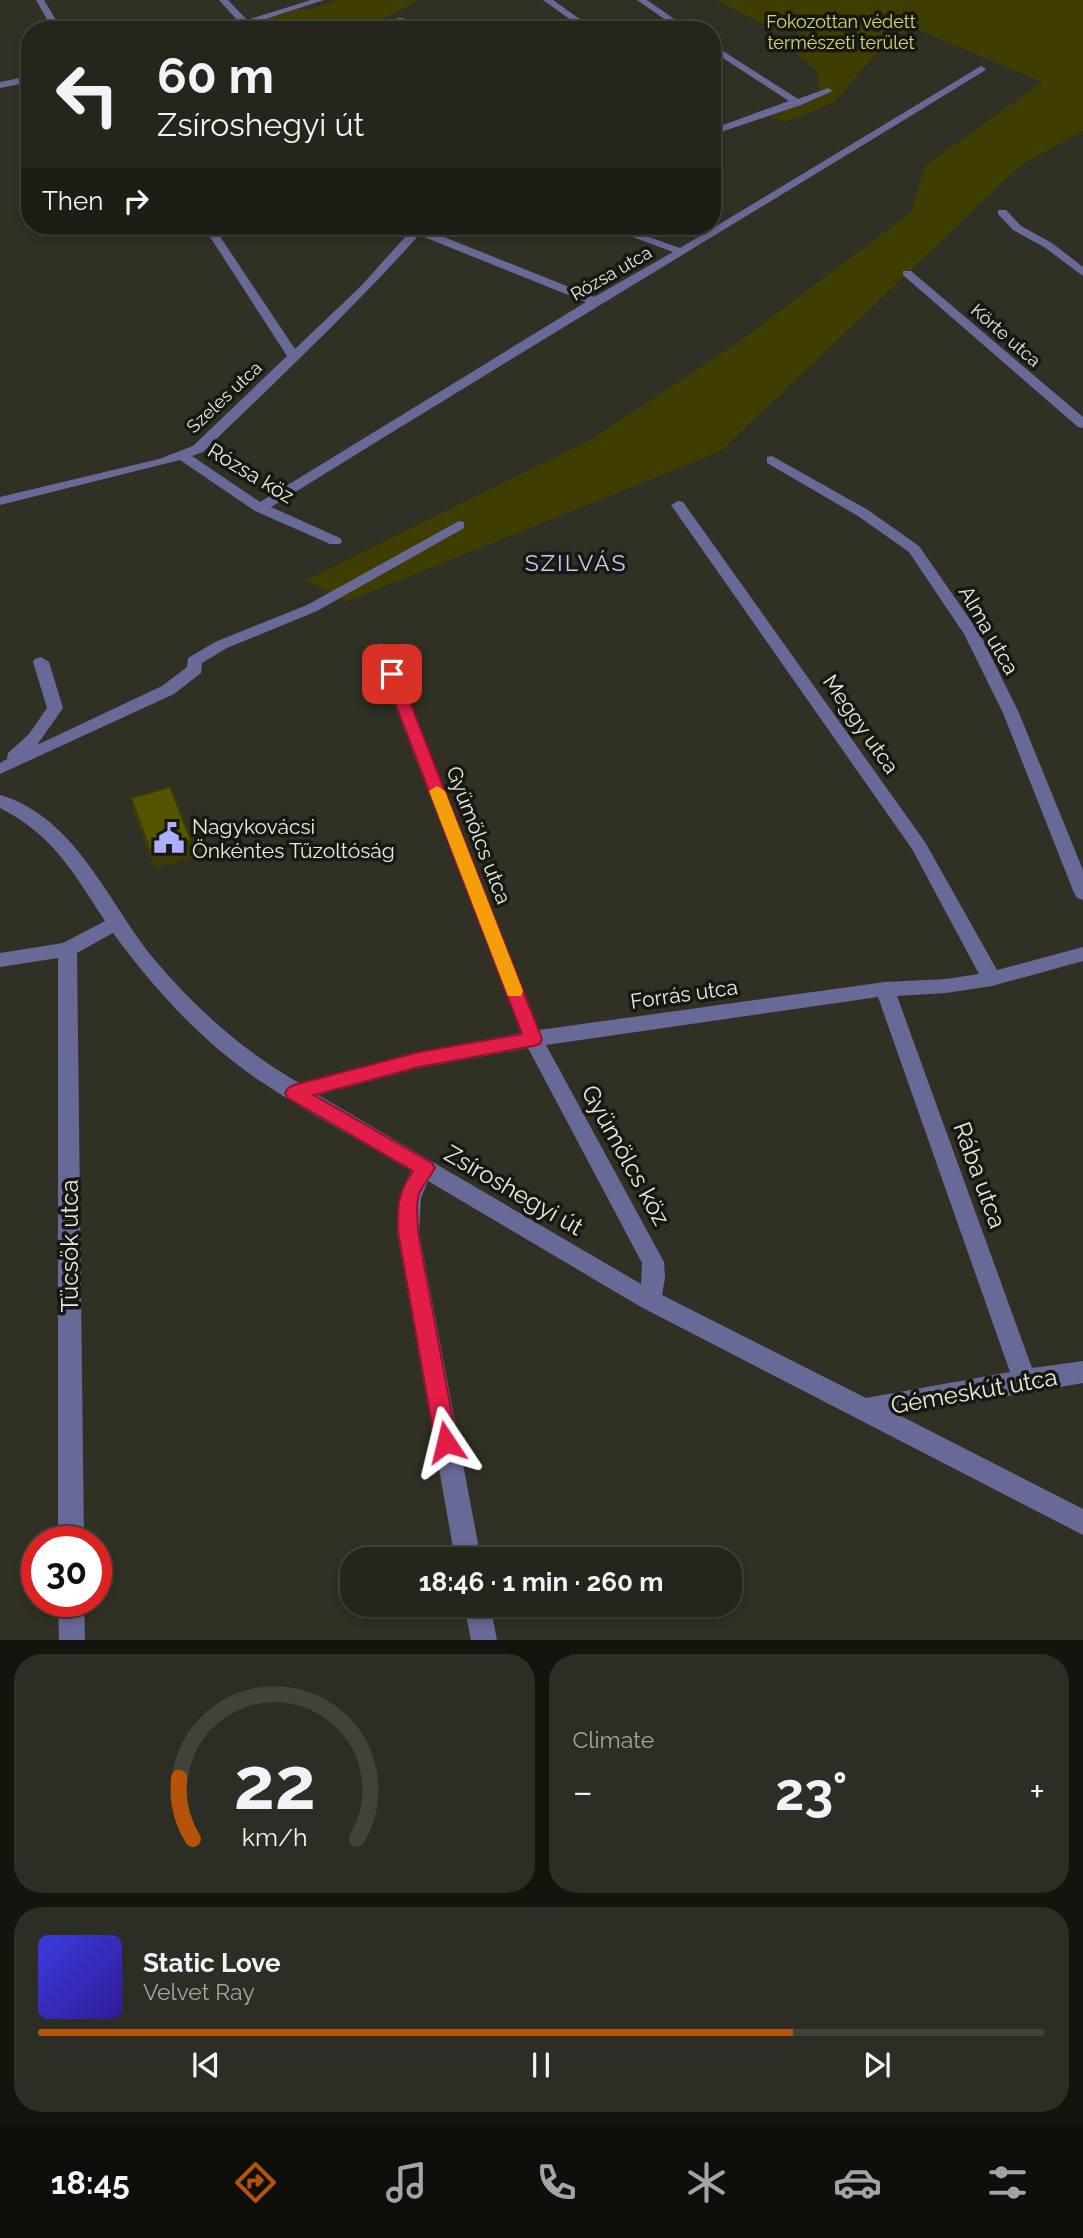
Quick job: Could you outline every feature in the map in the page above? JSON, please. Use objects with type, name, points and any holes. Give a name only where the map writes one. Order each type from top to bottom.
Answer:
[{"type":"street","points":[[40,0],[53,21]]},
{"type":"street","points":[[223,0],[243,21]]},
{"type":"street","points":[[252,21],[320,0]]},
{"type":"street","points":[[547,0],[578,21]]},
{"type":"street","points":[[641,0],[672,21]]},
{"type":"street","points":[[721,53],[797,103]]},
{"type":"street","name":"Rózsa utca","points":[[721,228],[981,69]]},
{"type":"street","points":[[0,85],[21,81]]},
{"type":"street","points":[[721,129],[828,91]]},
{"type":"street","points":[[721,125],[725,128]]},
{"type":"street","points":[[1002,212],[1017,228],[1048,245],[1083,272]]},
{"type":"street","points":[[214,235],[294,357]]},
{"type":"street","name":"Szeles utca","points":[[1,499],[183,456],[205,443],[365,288],[413,235]]},
{"type":"street","points":[[436,235],[595,301]]},
{"type":"street","points":[[634,235],[682,252]]},
{"type":"street","name":"Rózsa utca","points":[[260,508],[595,301],[710,235]]},
{"type":"street","name":"Körte utca","points":[[907,273],[1083,424]]},
{"type":"street","name":"Rózsa köz","points":[[183,456],[260,508],[335,541]]},
{"type":"street","name":"Alma utca","points":[[772,460],[863,513],[914,549],[972,634],[1011,713],[1083,893]]},
{"type":"street","name":"Meggy utca","points":[[678,505],[919,846],[992,979]]},
{"type":"street","points":[[1,769],[168,690],[195,669],[194,661],[221,645],[312,608],[459,525]]},
{"type":"street","name":"Gyümölcs utca","points":[[382,648],[533,1039]]},
{"type":"street","points":[[1,769],[35,738],[55,708],[41,662]]},
{"type":"street","name":"Zsíroshegyi út","points":[[0,801],[32,816],[65,844],[116,923],[155,971],[225,1045],[294,1093],[649,1300],[1083,1522]]},
{"type":"street","points":[[0,960],[67,949],[116,923]]},
{"type":"street","name":"Tücsök utca","points":[[67,949],[71,1526]]},
{"type":"street","name":"Forrás utca","points":[[294,1093],[419,1060],[533,1039],[885,989],[946,986],[992,979],[1083,954]]},
{"type":"street","name":"Rába utca","points":[[885,989],[1025,1380]]},
{"type":"street","name":"Gyümölcs köz","points":[[533,1039],[653,1262],[654,1278],[649,1300]]},
{"type":"street","points":[[425,1168],[410,1190],[407,1205],[408,1232],[466,1547]]},
{"type":"street","name":"Gémeskút utca","points":[[865,1410],[1025,1380],[1083,1373]]},
{"type":"street","points":[[71,1617],[72,1640]]},
{"type":"street","points":[[479,1617],[484,1640]]},
{"type":"green space","points":[[337,0],[419,0],[379,21],[258,21],[302,8],[309,10]]},
{"type":"green space","name":"Fokozottan védett természeti terület","points":[[716,0],[1083,0],[1083,131],[1021,165],[721,451],[346,602],[306,580],[590,440],[740,341],[911,212],[925,166],[1042,82],[916,29],[879,40],[876,43],[880,49],[833,103],[786,122],[770,117],[820,97],[817,71],[795,52],[775,45],[783,43],[780,40],[802,35],[792,29],[779,32]]},
{"type":"building","points":[[170,787],[191,840],[151,852],[131,798]]},
{"type":"slow traffic","points":[[437,791],[515,991]]},
{"type":"place","name":"Nagykovácsi Önkéntes Tűzoltóság","points":[[169,838]]},
{"type":"district","name":"SZILVÁS","points":[[576,562]]},
{"type":"route","points":[[392,674],[533,1039],[419,1060],[294,1093],[425,1168],[410,1190],[407,1205],[408,1232],[446,1442]]}]
